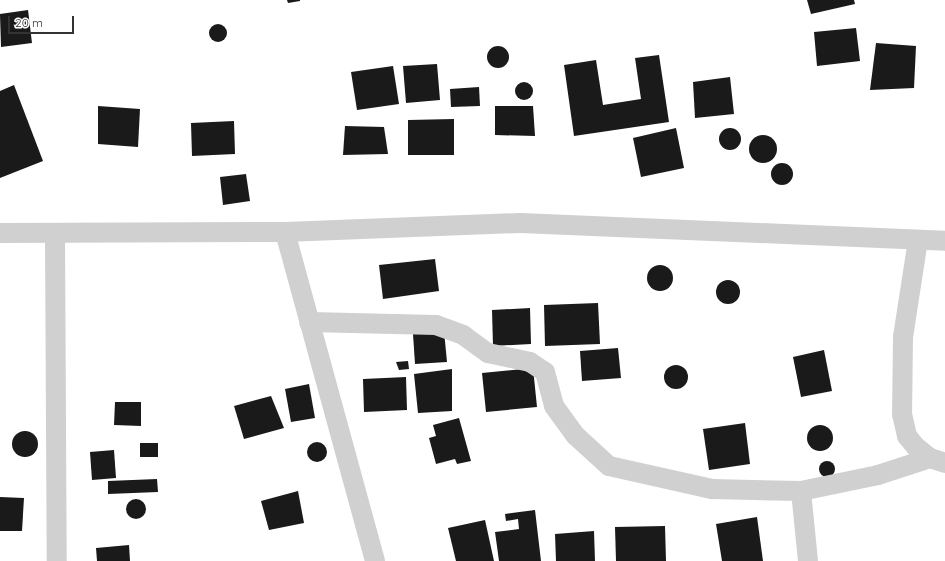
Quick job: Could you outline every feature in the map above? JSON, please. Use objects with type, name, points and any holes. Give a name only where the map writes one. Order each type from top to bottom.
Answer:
[{"type":"street","points":[[0,233],[286,232],[521,223],[945,241]]},
{"type":"street","points":[[286,232],[309,322],[375,561]]},
{"type":"street","points":[[55,233],[57,561]]},
{"type":"street","points":[[918,240],[903,338],[902,414],[908,436],[916,447],[938,461]]},
{"type":"street","points":[[309,322],[436,325],[463,335],[488,353],[530,362],[545,372],[554,406],[575,435],[609,466],[712,489],[801,491],[938,461]]},
{"type":"street","points":[[801,491],[808,561]]},
{"type":"building","points":[[287,0],[300,0],[300,1],[288,3]]},
{"type":"building","points":[[807,0],[854,0],[855,4],[811,14]]},
{"type":"building","points":[[28,10],[32,43],[1,47],[0,14]]},
{"type":"building","points":[[214,24],[222,24],[227,29],[225,40],[222,42],[214,42],[209,37],[209,29]]},
{"type":"building","points":[[856,28],[860,61],[817,66],[814,32]]},
{"type":"building","points":[[876,43],[916,46],[914,88],[870,90]]},
{"type":"building","points":[[498,46],[506,49],[509,57],[506,65],[498,68],[490,65],[487,57],[490,49]]},
{"type":"building","points":[[659,55],[669,122],[574,136],[564,65],[596,60],[603,105],[641,99],[635,58]]},
{"type":"building","points":[[437,64],[440,100],[406,103],[403,66]]},
{"type":"building","points":[[393,66],[399,104],[357,110],[351,72]]},
{"type":"building","points":[[730,77],[734,114],[695,118],[693,82]]},
{"type":"building","points":[[520,82],[528,82],[533,87],[531,98],[528,100],[520,100],[515,95],[515,87]]},
{"type":"building","points":[[14,85],[43,161],[0,178],[0,91]]},
{"type":"building","points":[[479,87],[480,106],[451,107],[450,89]]},
{"type":"building","points":[[98,106],[140,109],[138,147],[98,144]]},
{"type":"building","points":[[495,106],[533,106],[535,136],[495,135]]},
{"type":"building","points":[[454,119],[454,155],[408,155],[408,120]]},
{"type":"building","points":[[234,121],[235,154],[192,156],[191,123]]},
{"type":"building","points":[[345,126],[384,127],[388,154],[343,155]]},
{"type":"building","points":[[676,128],[684,168],[641,177],[633,138]]},
{"type":"building","points":[[730,128],[738,131],[741,139],[738,147],[730,150],[722,147],[719,139],[722,131]]},
{"type":"building","points":[[763,135],[769,136],[773,139],[776,143],[776,155],[773,159],[769,162],[763,163],[757,162],[753,159],[750,155],[749,149],[750,143],[753,139],[757,136]]},
{"type":"building","points":[[778,163],[786,163],[793,170],[793,178],[786,185],[778,185],[771,178],[771,170]]},
{"type":"building","points":[[246,174],[250,201],[223,205],[220,177]]},
{"type":"building","points":[[435,259],[439,291],[383,299],[379,265]]},
{"type":"building","points":[[660,265],[669,269],[673,278],[669,287],[660,291],[651,287],[647,278],[651,269]]},
{"type":"building","points":[[728,280],[737,283],[740,292],[737,301],[728,304],[719,301],[716,292],[719,283]]},
{"type":"building","points":[[598,303],[600,344],[545,346],[544,305]]},
{"type":"building","points":[[530,308],[531,344],[493,346],[492,310]]},
{"type":"building","points":[[444,331],[447,362],[415,364],[413,334]]},
{"type":"building","points":[[618,348],[621,378],[582,381],[580,351]]},
{"type":"building","points":[[824,350],[832,391],[801,397],[793,357]]},
{"type":"building","points":[[408,361],[409,369],[399,370],[396,362]]},
{"type":"building","points":[[676,365],[685,368],[688,377],[685,386],[676,389],[667,386],[664,377],[667,368]]},
{"type":"building","points":[[533,368],[537,407],[486,412],[482,373]]},
{"type":"building","points":[[452,369],[452,411],[418,413],[414,374]]},
{"type":"building","points":[[406,377],[407,410],[364,412],[363,379]]},
{"type":"building","points":[[309,384],[315,418],[291,422],[285,389]]},
{"type":"building","points":[[271,396],[284,428],[244,439],[234,406]]},
{"type":"building","points":[[115,402],[141,402],[141,426],[114,425]]},
{"type":"building","points":[[459,418],[471,461],[457,464],[455,459],[436,464],[429,438],[436,436],[433,425]]},
{"type":"building","points":[[745,423],[750,464],[709,470],[703,429]]},
{"type":"building","points":[[820,425],[829,429],[833,438],[829,447],[820,451],[811,447],[807,438],[811,429]]},
{"type":"building","points":[[25,431],[34,435],[38,444],[34,453],[25,457],[16,453],[12,444],[16,435]]},
{"type":"building","points":[[313,442],[321,442],[327,448],[327,456],[321,462],[313,462],[307,456],[307,448]]},
{"type":"building","points":[[140,443],[158,443],[158,457],[140,457]]},
{"type":"building","points":[[114,450],[116,478],[92,480],[90,452]]},
{"type":"building","points":[[827,461],[833,463],[835,469],[833,475],[827,477],[821,475],[819,469],[821,463]]},
{"type":"building","points":[[157,479],[158,492],[108,494],[108,481]]},
{"type":"building","points":[[298,491],[304,523],[269,530],[261,501]]},
{"type":"building","points":[[0,497],[24,498],[22,531],[0,531]]},
{"type":"building","points":[[136,499],[143,502],[146,509],[143,516],[136,519],[129,516],[126,509],[129,502]]},
{"type":"building","points":[[535,510],[541,561],[499,561],[495,532],[519,529],[518,519],[506,521],[505,514]]},
{"type":"building","points":[[757,517],[763,561],[722,561],[716,524]]},
{"type":"building","points":[[485,520],[494,561],[456,561],[448,528]]},
{"type":"building","points":[[665,526],[666,561],[616,561],[615,527]]},
{"type":"building","points":[[594,531],[595,561],[556,561],[555,534]]},
{"type":"building","points":[[129,545],[130,561],[97,561],[96,548]]}]
